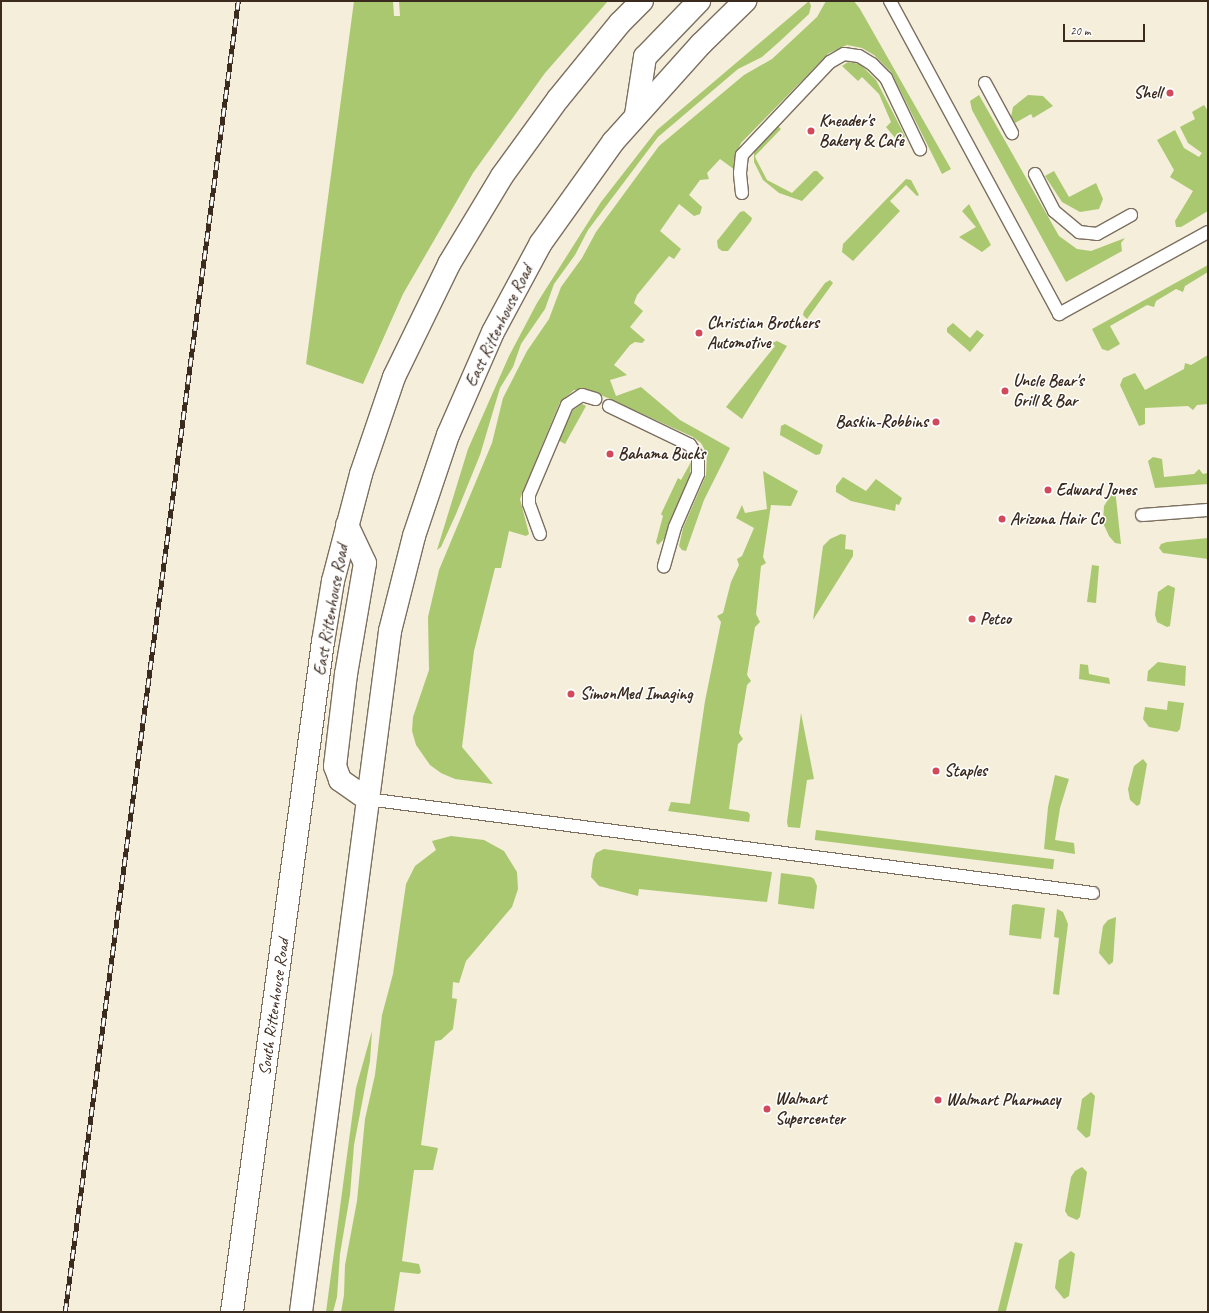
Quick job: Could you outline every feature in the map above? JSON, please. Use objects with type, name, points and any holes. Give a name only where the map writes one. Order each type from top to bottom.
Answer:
[{"type":"main road","name":"East Rittenhouse Road","points":[[315,702],[333,581],[361,474],[394,377],[449,264],[502,176],[558,99],[620,22],[642,1]]},
{"type":"main road","points":[[636,115],[645,57],[700,1]]},
{"type":"main road","name":"East Rittenhouse Road","points":[[368,799],[390,630],[414,536],[448,435],[493,332],[541,243],[613,142],[701,44],[745,1]]},
{"type":"main road","points":[[301,1312],[368,799],[340,780],[335,766],[346,674],[365,563],[347,525]]},
{"type":"main road","name":"South Rittenhouse Road","points":[[232,1312],[315,702]]},
{"type":"lane","points":[[890,1],[1059,314],[1208,232]]},
{"type":"lane","points":[[742,193],[740,173],[742,155],[830,62],[844,54],[859,56],[872,64],[886,78],[920,149]]},
{"type":"lane","points":[[985,83],[1012,133]]},
{"type":"lane","points":[[1035,174],[1054,211],[1079,232],[1097,234],[1131,215]]},
{"type":"lane","points":[[540,534],[529,504],[529,495],[567,405],[582,395],[594,399]]},
{"type":"lane","points":[[609,406],[690,445],[698,457],[698,474],[678,520],[664,566]]},
{"type":"lane","points":[[1142,515],[1208,510]]},
{"type":"lane","points":[[368,799],[1093,893]]},
{"type":"green space","points":[[354,1],[393,1],[394,16],[400,16],[399,1],[608,1],[545,73],[473,173],[403,294],[363,384],[306,364]]},
{"type":"green space","points":[[809,1],[811,6],[809,14],[779,42],[762,57],[738,69],[658,137],[588,230],[575,255],[554,284],[545,309],[521,344],[513,367],[500,388],[480,455],[456,514],[441,547],[437,550],[468,449],[509,356],[537,303],[601,202],[657,130]]},
{"type":"green space","points":[[826,1],[854,1],[860,9],[951,169],[942,174],[891,72],[874,55],[862,48],[847,45],[829,53],[741,143],[735,156],[735,170],[720,159],[707,173],[709,179],[700,180],[689,195],[702,207],[700,214],[694,216],[679,204],[660,231],[681,249],[674,259],[669,256],[637,295],[634,303],[643,311],[630,327],[645,340],[642,343],[635,342],[630,345],[614,365],[627,375],[610,380],[616,396],[641,387],[680,420],[730,448],[704,500],[686,551],[682,550],[679,546],[683,528],[706,475],[707,454],[701,443],[693,437],[590,390],[574,390],[560,402],[520,499],[529,534],[526,536],[509,531],[501,568],[495,568],[474,651],[462,747],[493,784],[455,779],[441,773],[430,765],[416,745],[412,731],[413,717],[429,670],[428,617],[439,570],[492,443],[503,398],[527,351],[549,319],[561,287],[582,258],[596,232],[659,146],[744,75],[772,59],[817,17]]},
{"type":"green space","points":[[848,62],[860,64],[876,80],[905,136],[903,140],[896,139],[886,127],[891,122],[879,94],[862,77],[858,81],[842,66]]},
{"type":"green space","points":[[979,95],[1059,236],[1077,249],[1091,251],[1125,238],[1121,243],[1122,251],[1066,282],[972,110],[970,101]]},
{"type":"green space","points":[[1028,95],[1043,96],[1053,106],[1033,118],[1031,114],[1015,123],[1011,117],[1013,107]]},
{"type":"green space","points":[[1204,105],[1208,111],[1208,211],[1181,227],[1176,227],[1175,221],[1193,191],[1170,177],[1174,170],[1157,140],[1175,130],[1184,148],[1199,157],[1202,153],[1188,143],[1180,127],[1195,119],[1192,112]]},
{"type":"green space","points":[[778,126],[781,129],[755,156],[767,180],[792,193],[814,171],[817,171],[824,178],[802,201],[779,193],[763,180],[754,162],[754,151]]},
{"type":"green space","points":[[1054,171],[1069,197],[1096,183],[1103,199],[1099,209],[1080,212],[1062,202],[1045,176]]},
{"type":"green space","points":[[906,179],[911,180],[919,195],[917,196],[906,185],[890,201],[900,211],[853,261],[842,252],[843,244]]},
{"type":"green space","points":[[969,204],[991,245],[982,252],[959,237],[976,227],[962,211]]},
{"type":"green space","points":[[744,211],[752,218],[751,221],[728,251],[722,251],[718,248],[717,241],[740,212]]},
{"type":"green space","points":[[1208,265],[1208,272],[1185,286],[1183,292],[1176,289],[1156,301],[1154,307],[1147,305],[1110,326],[1120,344],[1108,351],[1102,349],[1092,329]]},
{"type":"green space","points":[[830,280],[833,283],[807,319],[803,315],[804,311],[825,283]]},
{"type":"green space","points":[[953,323],[970,338],[977,330],[984,335],[970,352],[947,332],[947,328]]},
{"type":"green space","points":[[777,341],[787,346],[742,419],[726,407],[775,346],[772,343]]},
{"type":"green space","points":[[1208,355],[1208,404],[1197,405],[1193,410],[1188,406],[1145,408],[1145,424],[1139,426],[1120,385],[1123,378],[1135,373],[1145,390],[1184,369],[1185,363],[1191,365]]},
{"type":"green space","points":[[582,404],[586,406],[565,444],[558,440],[573,410]]},
{"type":"green space","points":[[785,424],[823,445],[820,454],[816,455],[780,435],[781,426]]},
{"type":"green space","points":[[1153,457],[1162,459],[1164,477],[1194,474],[1199,469],[1203,474],[1208,473],[1208,484],[1155,488],[1148,461]]},
{"type":"green space","points":[[691,462],[690,476],[664,539],[658,545],[656,542],[663,516],[661,514],[678,478],[681,480]]},
{"type":"green space","points":[[763,471],[798,491],[791,506],[771,505],[763,557],[766,563],[761,566],[756,614],[760,622],[755,627],[747,675],[751,681],[747,685],[739,733],[743,739],[738,744],[729,809],[748,812],[750,815],[749,822],[668,811],[671,802],[690,804],[705,701],[721,622],[717,616],[723,613],[731,582],[739,565],[737,559],[742,556],[754,528],[736,518],[742,505],[745,513],[767,509]]},
{"type":"green space","points":[[843,477],[866,491],[876,479],[902,498],[899,505],[896,504],[895,511],[851,501],[836,492],[836,486]]},
{"type":"green space","points":[[1115,489],[1121,544],[1115,543],[1109,536],[1103,523],[1104,506]]},
{"type":"green space","points":[[841,534],[846,535],[845,549],[853,550],[853,556],[813,620],[823,546],[830,539]]},
{"type":"green space","points":[[1208,538],[1208,559],[1163,553],[1159,548],[1161,544],[1167,542]]},
{"type":"green space","points":[[1092,565],[1099,566],[1096,603],[1087,602]]},
{"type":"green space","points":[[1168,585],[1175,588],[1170,626],[1167,627],[1157,622],[1155,615],[1158,592]]},
{"type":"green space","points":[[1158,662],[1186,666],[1185,686],[1147,681],[1148,671]]},
{"type":"green space","points":[[1080,664],[1088,665],[1089,674],[1109,678],[1110,684],[1079,679]]},
{"type":"green space","points":[[1168,701],[1184,703],[1180,729],[1177,732],[1149,727],[1143,719],[1145,707],[1167,710]]},
{"type":"green space","points":[[801,713],[814,779],[807,780],[800,828],[788,827],[787,822]]},
{"type":"green space","points":[[1143,759],[1147,764],[1140,804],[1137,806],[1130,800],[1128,789],[1134,766]]},
{"type":"green space","points":[[1055,775],[1069,779],[1060,808],[1055,840],[1074,843],[1075,854],[1044,849],[1048,807]]},
{"type":"green space","points":[[816,830],[1054,859],[1053,869],[815,840]]},
{"type":"green space","points":[[451,836],[484,840],[504,851],[517,872],[518,889],[512,907],[466,961],[459,983],[453,982],[452,998],[457,999],[453,1029],[441,1040],[435,1041],[421,1145],[438,1148],[433,1170],[414,1170],[402,1261],[419,1264],[421,1272],[419,1274],[400,1272],[394,1312],[341,1312],[344,1295],[345,1265],[357,1201],[365,1119],[375,1075],[382,1015],[393,974],[406,884],[415,866],[436,850],[432,841]]},
{"type":"green space","points":[[604,849],[772,872],[767,902],[639,889],[638,896],[599,886],[591,877],[593,860],[596,853]]},
{"type":"green space","points":[[781,873],[811,877],[814,879],[817,886],[814,909],[778,904]]},
{"type":"green space","points":[[1016,904],[1045,908],[1041,939],[1009,935],[1012,905]]},
{"type":"green space","points":[[1057,909],[1063,912],[1068,924],[1059,995],[1053,994],[1059,938],[1054,937]]},
{"type":"green space","points":[[1116,917],[1113,962],[1109,965],[1099,953],[1103,926],[1108,920]]},
{"type":"green space","points":[[372,1031],[370,1061],[354,1145],[350,1195],[340,1254],[337,1297],[333,1312],[326,1312],[356,1088]]},
{"type":"green space","points":[[1091,1092],[1095,1096],[1090,1136],[1086,1138],[1077,1129],[1082,1099]]},
{"type":"green space","points":[[1082,1167],[1087,1172],[1080,1217],[1077,1220],[1068,1216],[1065,1211],[1071,1177],[1075,1171]]},
{"type":"green space","points":[[1015,1242],[1023,1244],[1006,1312],[998,1311]]},
{"type":"green space","points":[[1071,1251],[1075,1254],[1069,1296],[1064,1299],[1055,1288],[1059,1260]]},
{"type":"railway","points":[[65,1312],[238,1]]},
{"type":"place","name":"Shell","points":[[1170,93]]},
{"type":"place","name":"Kneader's Bakery & Cafe","points":[[811,131]]},
{"type":"place","name":"Christian Brothers Automotive","points":[[699,333]]},
{"type":"place","name":"Uncle Bear's Grill & Bar","points":[[1005,391]]},
{"type":"place","name":"Baskin-Robbins","points":[[936,422]]},
{"type":"place","name":"Bahama Bucks","points":[[610,454]]},
{"type":"place","name":"Edward Jones","points":[[1048,490]]},
{"type":"place","name":"Arizona Hair Co","points":[[1002,519]]},
{"type":"place","name":"Petco","points":[[972,619]]},
{"type":"place","name":"SimonMed Imaging","points":[[571,694]]},
{"type":"place","name":"Staples","points":[[936,771]]},
{"type":"place","name":"Walmart Pharmacy","points":[[938,1100]]},
{"type":"place","name":"Walmart Supercenter","points":[[767,1109]]}]
